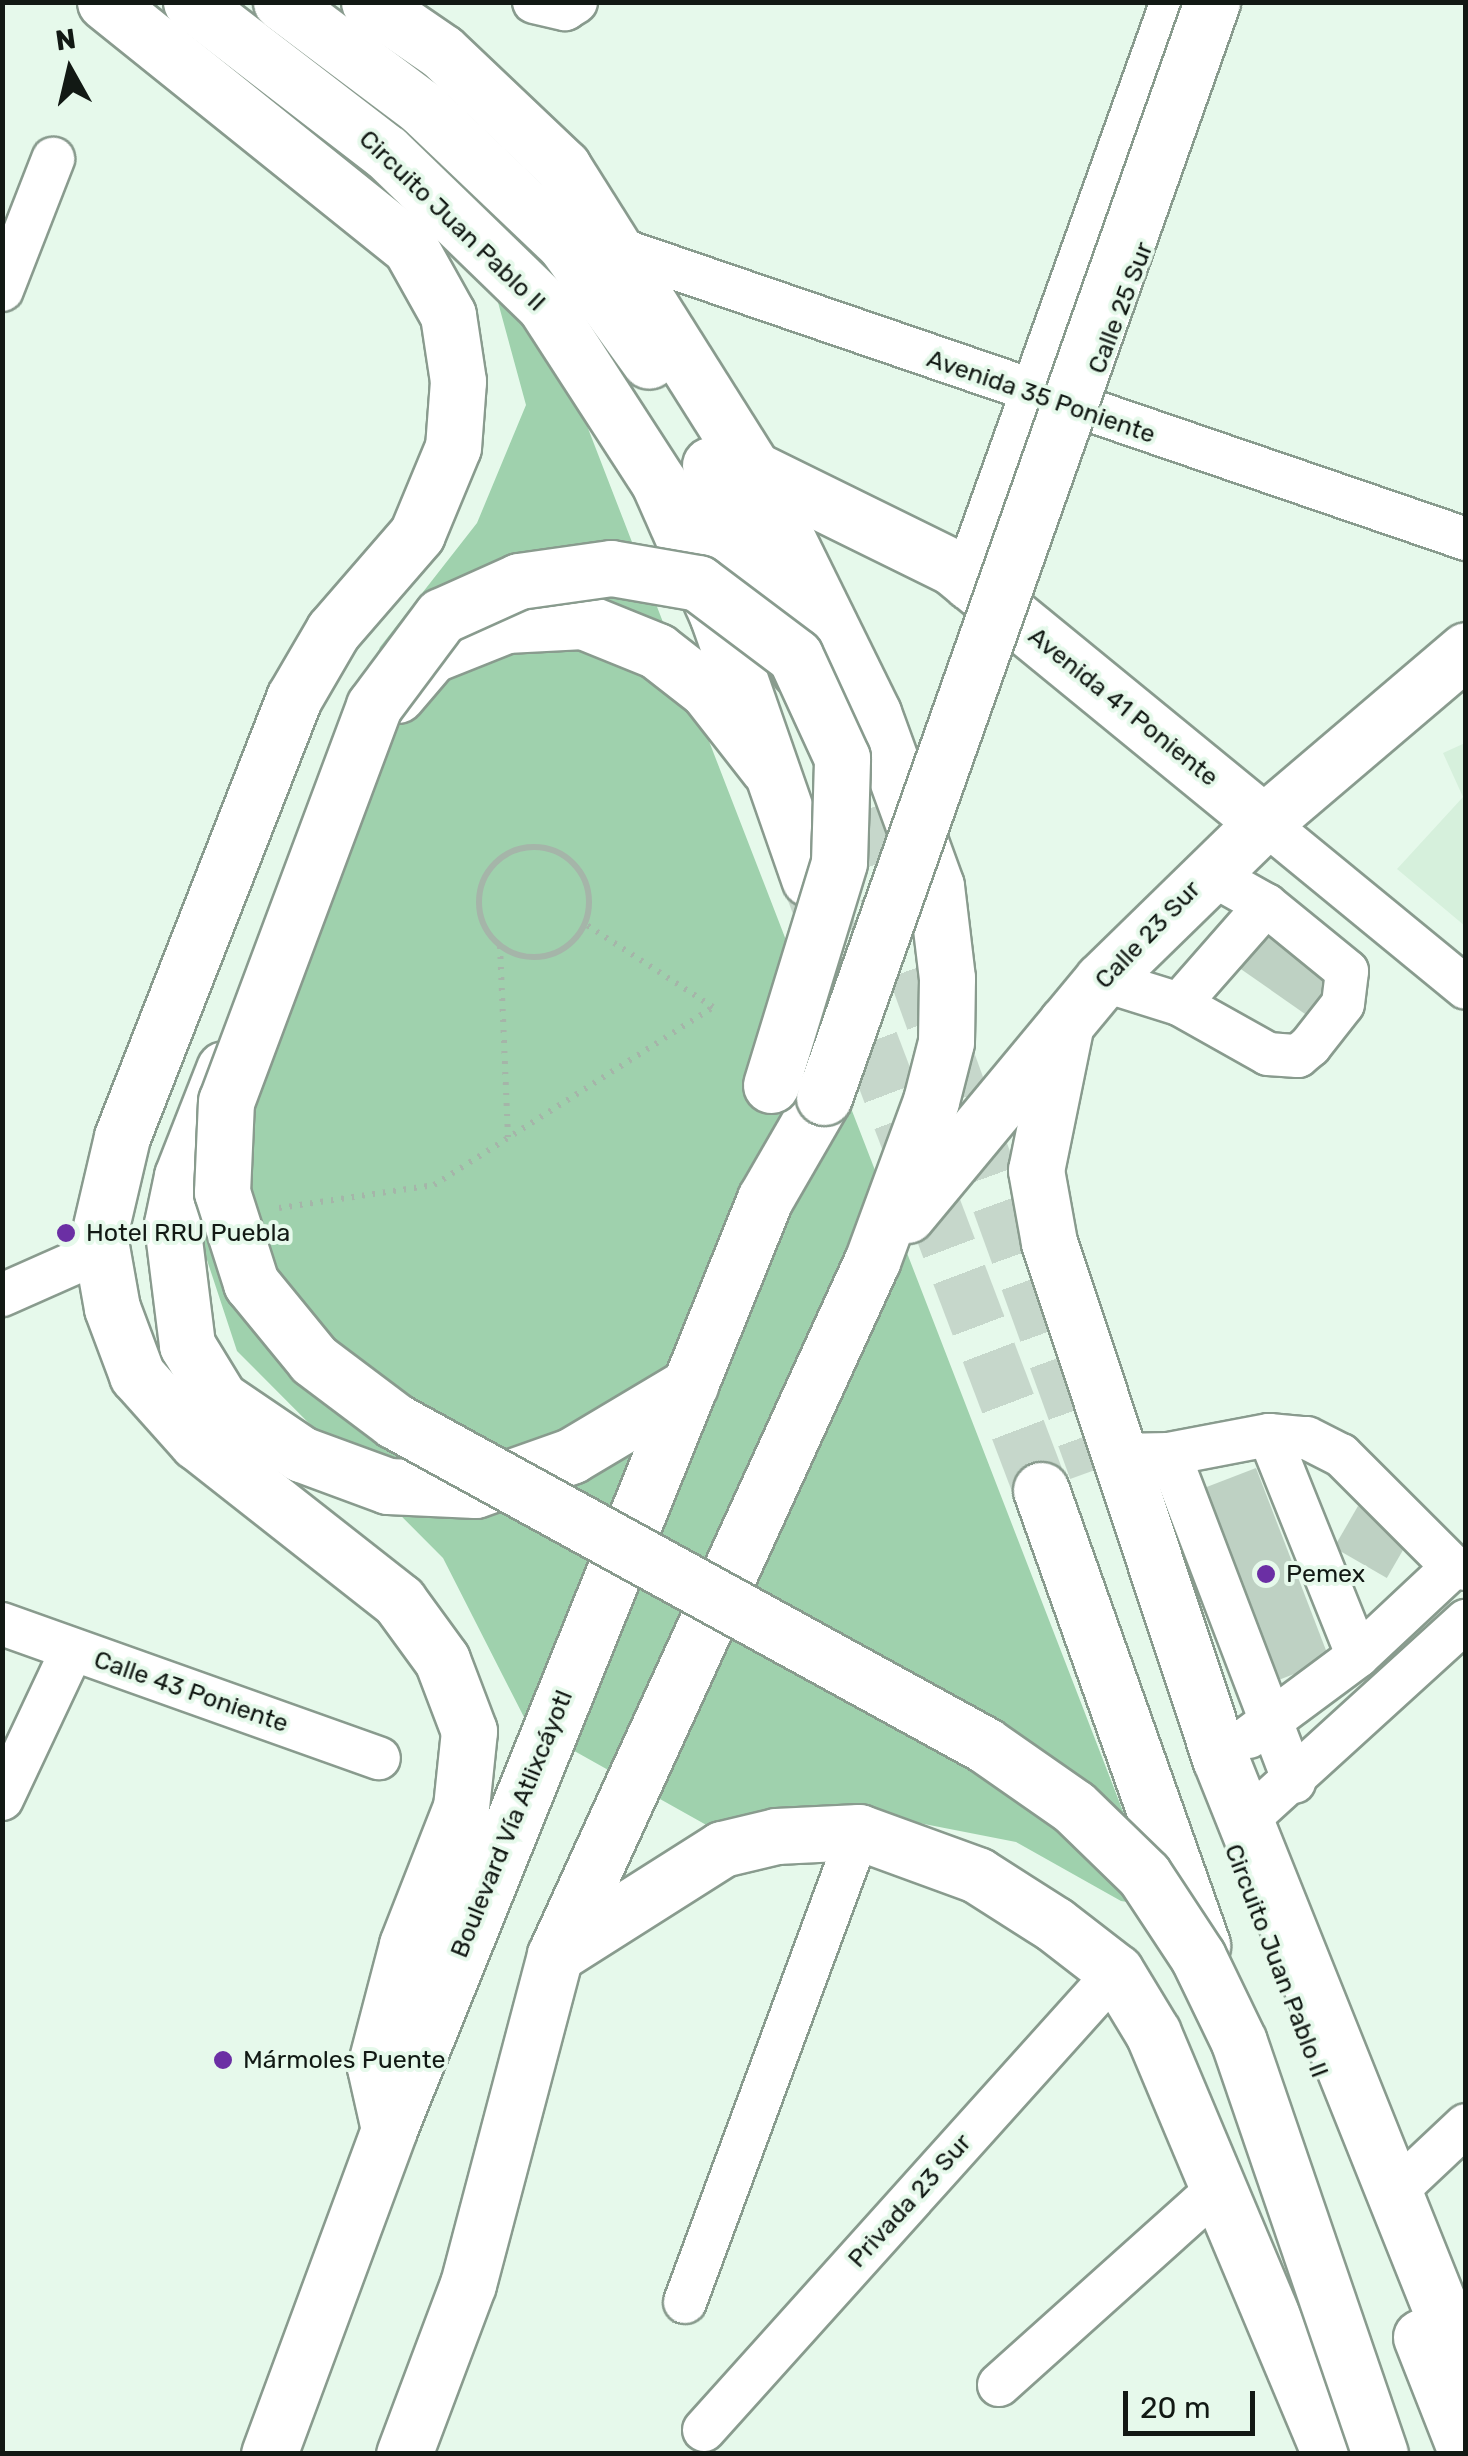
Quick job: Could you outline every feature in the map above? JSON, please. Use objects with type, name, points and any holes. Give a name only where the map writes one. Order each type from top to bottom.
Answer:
[{"type":"main road","points":[[105,2],[410,246],[448,315],[458,380],[453,447],[417,534],[333,632],[294,698],[122,1136],[99,1252],[137,1375],[197,1442],[400,1601],[442,1660],[469,1731],[461,1807],[407,1945],[376,2067],[389,2129]]},
{"type":"main road","name":"Circuito Juan Pablo II","points":[[191,2],[386,152],[544,306],[659,484],[718,616],[809,878]]},
{"type":"main road","points":[[281,2],[421,107],[564,244],[664,382],[726,495],[858,812]]},
{"type":"main road","name":"Calle 25 Sur","points":[[1011,616],[1060,404],[1178,2]]},
{"type":"main road","points":[[765,1199],[824,1097],[1212,2]]},
{"type":"main road","name":"Calle 25 Sur","points":[[970,582],[1060,404],[1237,2]]},
{"type":"main road","points":[[371,3],[442,52],[563,166],[619,249],[753,470],[873,712],[936,886],[947,978],[946,1042],[872,1261],[555,1955],[468,2284],[404,2454]]},
{"type":"main road","name":"Avenida 41 Poniente","points":[[753,470],[952,567],[1264,822]]},
{"type":"main road","points":[[765,1199],[771,1085],[839,862],[842,758],[795,656],[698,583],[611,568],[519,581],[442,616],[374,706],[226,1100],[222,1192],[250,1283],[314,1360],[394,1420],[985,1745],[1074,1807],[1144,1874],[1198,1957],[1239,2042],[1383,2454]]},
{"type":"main road","points":[[690,1385],[571,1456],[475,1490],[388,1486],[301,1454],[220,1399],[187,1344],[172,1224],[182,1176],[352,746],[432,655],[506,625],[583,621],[657,651],[708,690],[768,768]]},
{"type":"main road","name":"Calle 23 Sur","points":[[872,1261],[986,1112],[1102,980],[1264,822],[1466,650]]},
{"type":"main road","points":[[1066,1023],[1036,1170],[1048,1242],[1128,1459],[1220,1758],[1398,2189],[1466,2372]]},
{"type":"main road","name":"Boulevard Vía Atlixcáyotl","points":[[268,2454],[389,2129],[765,1199]]},
{"type":"main road","name":"Circuito Juan Pablo II","points":[[1128,1459],[1260,1924],[1466,2451]]},
{"type":"main road","points":[[1041,1490],[1383,2454]]},
{"type":"main road","points":[[555,1955],[722,1849],[776,1836],[859,1832],[977,1875],[1116,1972],[1153,2033],[1330,2454]]},
{"type":"street","points":[[534,2],[564,9],[576,2]]},
{"type":"street","points":[[2,290],[53,159]]},
{"type":"street","name":"Avenida 35 Poniente","points":[[619,249],[1060,404],[1466,539]]},
{"type":"street","name":"Avenida 41 Poniente","points":[[1264,822],[1466,988]]},
{"type":"street","points":[[1102,980],[1178,1004],[1268,1054],[1298,1056],[1310,1046],[1343,1004],[1347,971],[1266,905],[1209,873]]},
{"type":"street","points":[[1178,1004],[1266,905]]},
{"type":"street","points":[[2,1295],[99,1252]]},
{"type":"street","points":[[1269,1435],[1358,1656]]},
{"type":"street","points":[[1220,1758],[1269,1724],[1358,1656],[1459,1568],[1341,1455],[1307,1438],[1269,1435],[1128,1459],[1269,1724],[1294,1782]]},
{"type":"street","points":[[1248,1820],[1466,1621]]},
{"type":"street","name":"Calle 43 Poniente","points":[[2,1624],[379,1758]]},
{"type":"street","points":[[2,1798],[72,1650]]},
{"type":"street","points":[[685,2302],[859,1832]]},
{"type":"street","name":"Privada 23 Sur","points":[[704,2430],[1116,1972]]},
{"type":"street","points":[[1398,2189],[1459,2131]]},
{"type":"street","points":[[999,2384],[1216,2190]]},
{"type":"path","points":[[551,849],[568,858],[588,888],[586,924],[575,940],[544,957],[500,945],[484,925],[480,890],[498,859],[514,850],[551,849]]},
{"type":"path","points":[[266,1210],[434,1185],[712,1007],[586,924]]},
{"type":"path","points":[[500,945],[508,1138]]},
{"type":"shaded area","points":[[1465,743],[1465,926],[1397,869],[1463,797],[1443,753]]},
{"type":"green space","points":[[493,284],[555,343],[1160,1907],[1121,1901],[1016,1842],[868,1813],[726,1836],[528,1725],[443,1558],[237,1351],[176,1166],[380,647],[477,523],[526,405]]},
{"type":"building","points":[[1262,924],[1338,977],[1310,1017],[1234,964]]},
{"type":"building","name":"Pemex","points":[[1256,1468],[1330,1660],[1277,1681],[1203,1488]]},
{"type":"building","name":"Pemex","points":[[1358,1506],[1411,1536],[1387,1578],[1334,1548]]},
{"type":"tunnel","points":[[858,812],[1096,1469]]},
{"type":"tunnel","points":[[812,886],[1041,1490]]},
{"type":"place","name":"Hotel RRU Puebla","points":[[66,1233]]},
{"type":"place","name":"Pemex","points":[[1266,1574]]},
{"type":"place","name":"Mármoles Puente","points":[[223,2060]]}]
